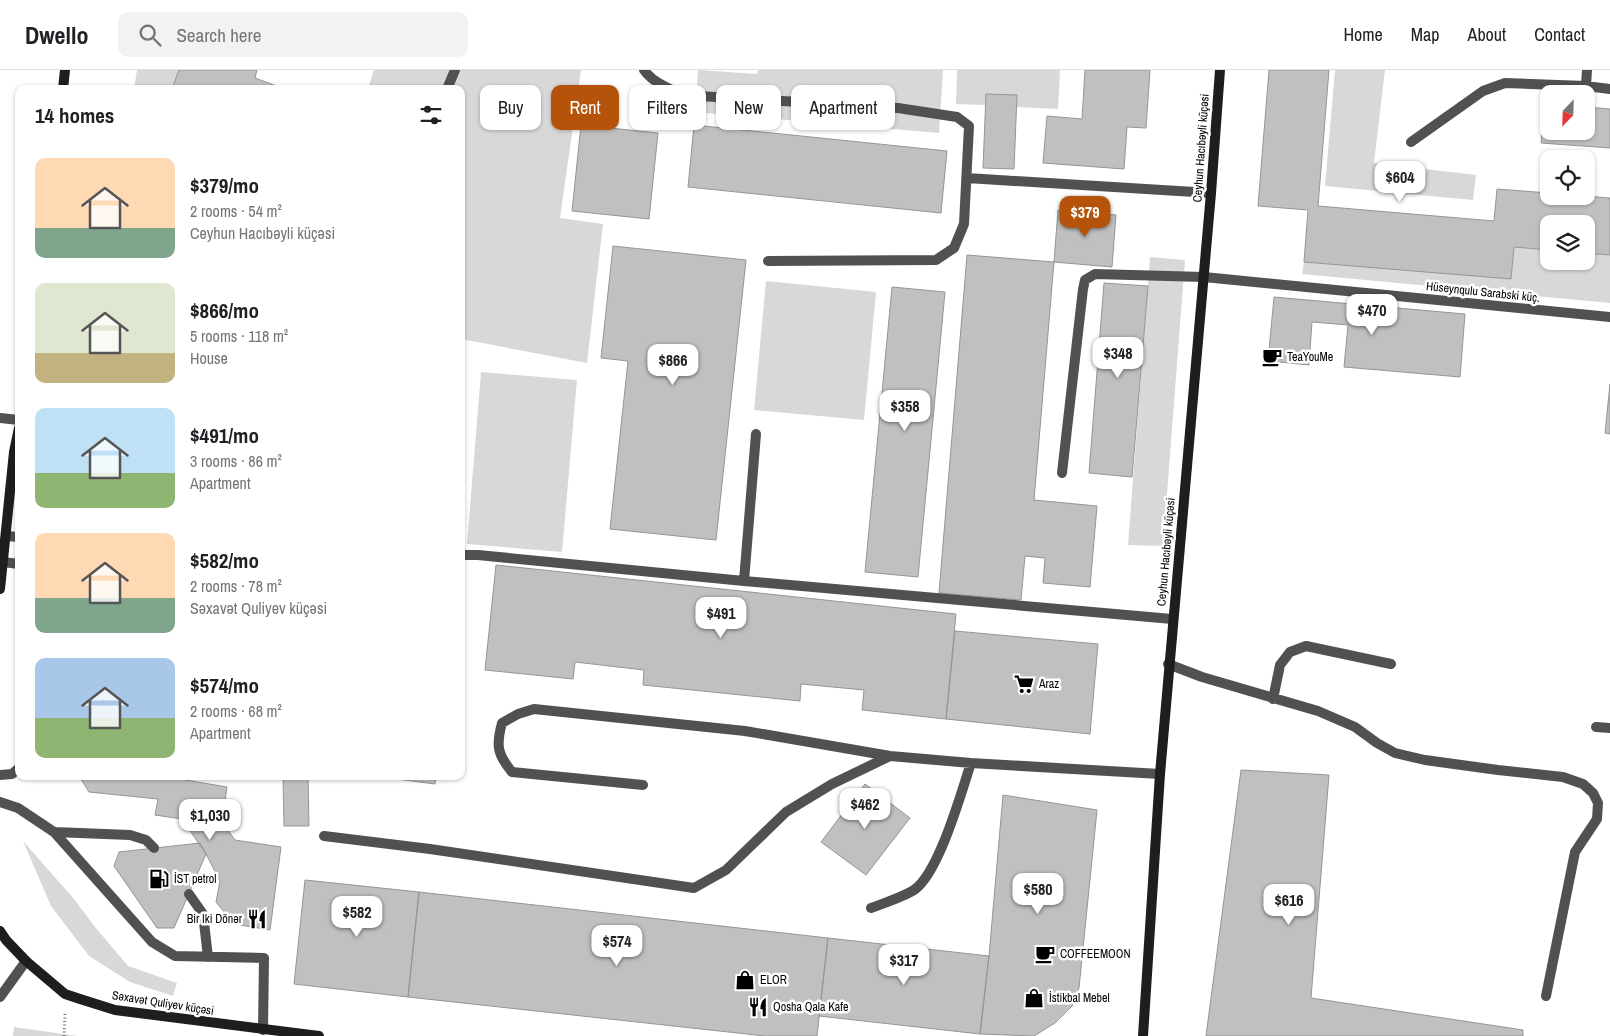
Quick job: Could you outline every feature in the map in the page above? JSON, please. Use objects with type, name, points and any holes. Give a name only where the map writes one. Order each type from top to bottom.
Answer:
[{"type":"main road","points":[[63,85],[65,70]]},
{"type":"main road","name":"Ceyhun Hacıbəyli küçəsi","points":[[1143,1036],[1168,664],[1204,277],[1220,70]]},
{"type":"main road","points":[[0,589],[15,467]]},
{"type":"main road","name":"Səxavət Quliyev küçəsi","points":[[0,931],[26,961],[65,994],[115,1010],[319,1036]]},
{"type":"street","points":[[449,85],[456,70]]},
{"type":"street","points":[[644,70],[648,76],[683,95],[898,108],[957,117],[969,126],[964,224],[954,248],[936,260],[768,261]]},
{"type":"street","points":[[1586,85],[1587,70]]},
{"type":"street","points":[[1411,142],[1483,91],[1505,83],[1559,85]]},
{"type":"street","points":[[1595,87],[1610,89]]},
{"type":"street","points":[[967,178],[1211,193]]},
{"type":"street","name":"Hüseynqulu Sarabski küç.","points":[[1062,473],[1083,289],[1085,280],[1095,274],[1204,277],[1610,317]]},
{"type":"street","points":[[0,418],[15,420]]},
{"type":"street","points":[[744,581],[756,434]]},
{"type":"street","points":[[6,536],[15,537]]},
{"type":"street","points":[[465,555],[1172,619]]},
{"type":"street","points":[[3,562],[15,564]]},
{"type":"street","points":[[1273,699],[1280,665],[1290,652],[1306,646],[1391,664]]},
{"type":"street","points":[[1168,664],[1202,677],[1318,711],[1355,727],[1395,753],[1425,760],[1563,777],[1583,784],[1593,793],[1598,803],[1597,819],[1576,852],[1546,996]]},
{"type":"street","points":[[643,784],[512,772],[502,760],[498,739],[502,722],[534,709],[744,731],[890,756],[971,763],[1160,774]]},
{"type":"street","points":[[1596,727],[1610,728]]},
{"type":"street","points":[[324,836],[430,849],[694,888],[726,870],[786,812],[832,784],[890,756]]},
{"type":"street","points":[[871,908],[915,890],[929,874],[942,848],[971,763]]},
{"type":"street","points":[[0,775],[12,774],[15,771]]},
{"type":"street","points":[[0,802],[18,808],[54,832],[152,942],[174,956],[264,958],[262,1030]]},
{"type":"street","points":[[54,832],[130,835],[146,840],[154,848]]},
{"type":"street","points":[[189,894],[203,914],[208,957]]},
{"type":"street","points":[[0,997],[26,961]]},
{"type":"shaded area","points":[[137,70],[179,70],[173,85],[135,85]]},
{"type":"shaded area","points":[[374,70],[581,70],[579,85],[551,85],[551,130],[572,130],[560,218],[603,224],[587,363],[465,340],[465,85],[369,85]]},
{"type":"shaded area","points":[[698,70],[757,74],[758,70],[943,70],[939,133],[895,129],[895,85],[791,85],[791,120],[781,119],[781,85],[716,85],[716,114],[706,113],[706,85],[697,85]]},
{"type":"shaded area","points":[[957,70],[1060,70],[1058,109],[1017,107],[1017,95],[986,105],[956,104]]},
{"type":"shaded area","points":[[1335,70],[1385,70],[1374,163],[1476,175],[1473,200],[1325,186]]},
{"type":"shaded area","points":[[1514,247],[1540,249],[1540,270],[1595,270],[1595,254],[1610,255],[1610,303],[1302,274],[1304,262],[1511,279]]},
{"type":"shaded area","points":[[1150,257],[1185,260],[1163,546],[1128,545]]},
{"type":"shaded area","points":[[766,281],[876,292],[864,420],[754,410]]},
{"type":"shaded area","points":[[481,372],[577,380],[562,552],[467,544]]},
{"type":"shaded area","points":[[23,841],[74,899],[128,966],[177,983],[173,996],[130,982],[89,956],[51,906]]},
{"type":"shaded area","points":[[14,1027],[77,1036],[13,1036]]},
{"type":"building","points":[[179,70],[257,70],[255,78],[274,85],[173,85]]},
{"type":"building","points":[[1085,70],[1150,70],[1146,128],[1127,127],[1124,169],[1043,163],[1047,116],[1082,119]]},
{"type":"building","points":[[1269,70],[1329,70],[1318,206],[1494,221],[1497,189],[1540,192],[1540,205],[1595,205],[1595,197],[1610,198],[1610,255],[1595,254],[1595,215],[1540,215],[1540,249],[1514,247],[1511,279],[1304,262],[1308,210],[1258,206]]},
{"type":"building","points":[[986,94],[1017,95],[1014,169],[983,168]]},
{"type":"building","points":[[1595,108],[1610,109],[1610,148],[1541,143],[1541,140],[1595,140]]},
{"type":"building","points":[[706,126],[716,127],[716,130],[743,130],[947,151],[941,213],[688,187],[694,130],[706,130]]},
{"type":"building","points":[[619,129],[658,133],[649,219],[572,211],[580,130]]},
{"type":"building","points":[[1058,210],[1116,215],[1112,267],[1054,262]]},
{"type":"building","points":[[613,246],[746,260],[716,540],[610,529],[628,361],[601,358]]},
{"type":"building","points":[[967,255],[1054,262],[1034,500],[1097,506],[1090,587],[1043,583],[1045,558],[1025,556],[1021,600],[939,593]]},
{"type":"building","points":[[1104,283],[1148,286],[1132,477],[1089,473]]},
{"type":"building","points":[[892,287],[945,292],[918,577],[865,572]]},
{"type":"building","points":[[1274,297],[1465,314],[1460,377],[1344,367],[1348,325],[1312,322],[1309,365],[1268,361]]},
{"type":"building","points":[[1610,384],[1610,434],[1605,433]]},
{"type":"building","points":[[496,565],[956,614],[946,719],[862,710],[864,690],[801,684],[800,701],[643,685],[644,670],[575,662],[573,679],[485,670]]},
{"type":"building","points":[[955,631],[1098,644],[1090,734],[946,719]]},
{"type":"building","points":[[1241,770],[1329,775],[1311,998],[1523,1030],[1523,1036],[1206,1036]]},
{"type":"building","points":[[82,780],[186,780],[227,787],[222,822],[235,840],[281,847],[270,930],[234,924],[216,902],[220,881],[206,854],[182,819],[155,815],[158,799],[89,792]]},
{"type":"building","points":[[283,780],[308,780],[309,826],[284,826]]},
{"type":"building","points":[[404,780],[436,780],[435,784]]},
{"type":"building","points":[[865,784],[910,818],[866,875],[821,842]]},
{"type":"building","points":[[1003,795],[1097,810],[1079,988],[1072,1006],[1055,1023],[1034,1036],[980,1034]]},
{"type":"building","points":[[200,843],[206,854],[174,928],[157,928],[114,866],[119,852]]},
{"type":"building","points":[[305,880],[419,892],[408,997],[294,984]]},
{"type":"building","points":[[419,892],[828,938],[817,1036],[765,1036],[408,997]]},
{"type":"building","points":[[828,938],[989,956],[980,1034],[819,1016]]},
{"type":"place","name":"TeaYouMe","points":[[1272,357]]},
{"type":"place","name":"Araz","points":[[1024,684]]},
{"type":"place","name":"İST petrol","points":[[159,879]]},
{"type":"place","name":"Bir Iki Dönər","points":[[257,919]]},
{"type":"place","name":"COFFEEMOON","points":[[1045,954]]},
{"type":"place","name":"ELOR","points":[[745,980]]},
{"type":"place","name":"İstikbal Mebel","points":[[1034,998]]},
{"type":"place","name":"Qosha Qala Kafe","points":[[758,1007]]}]
